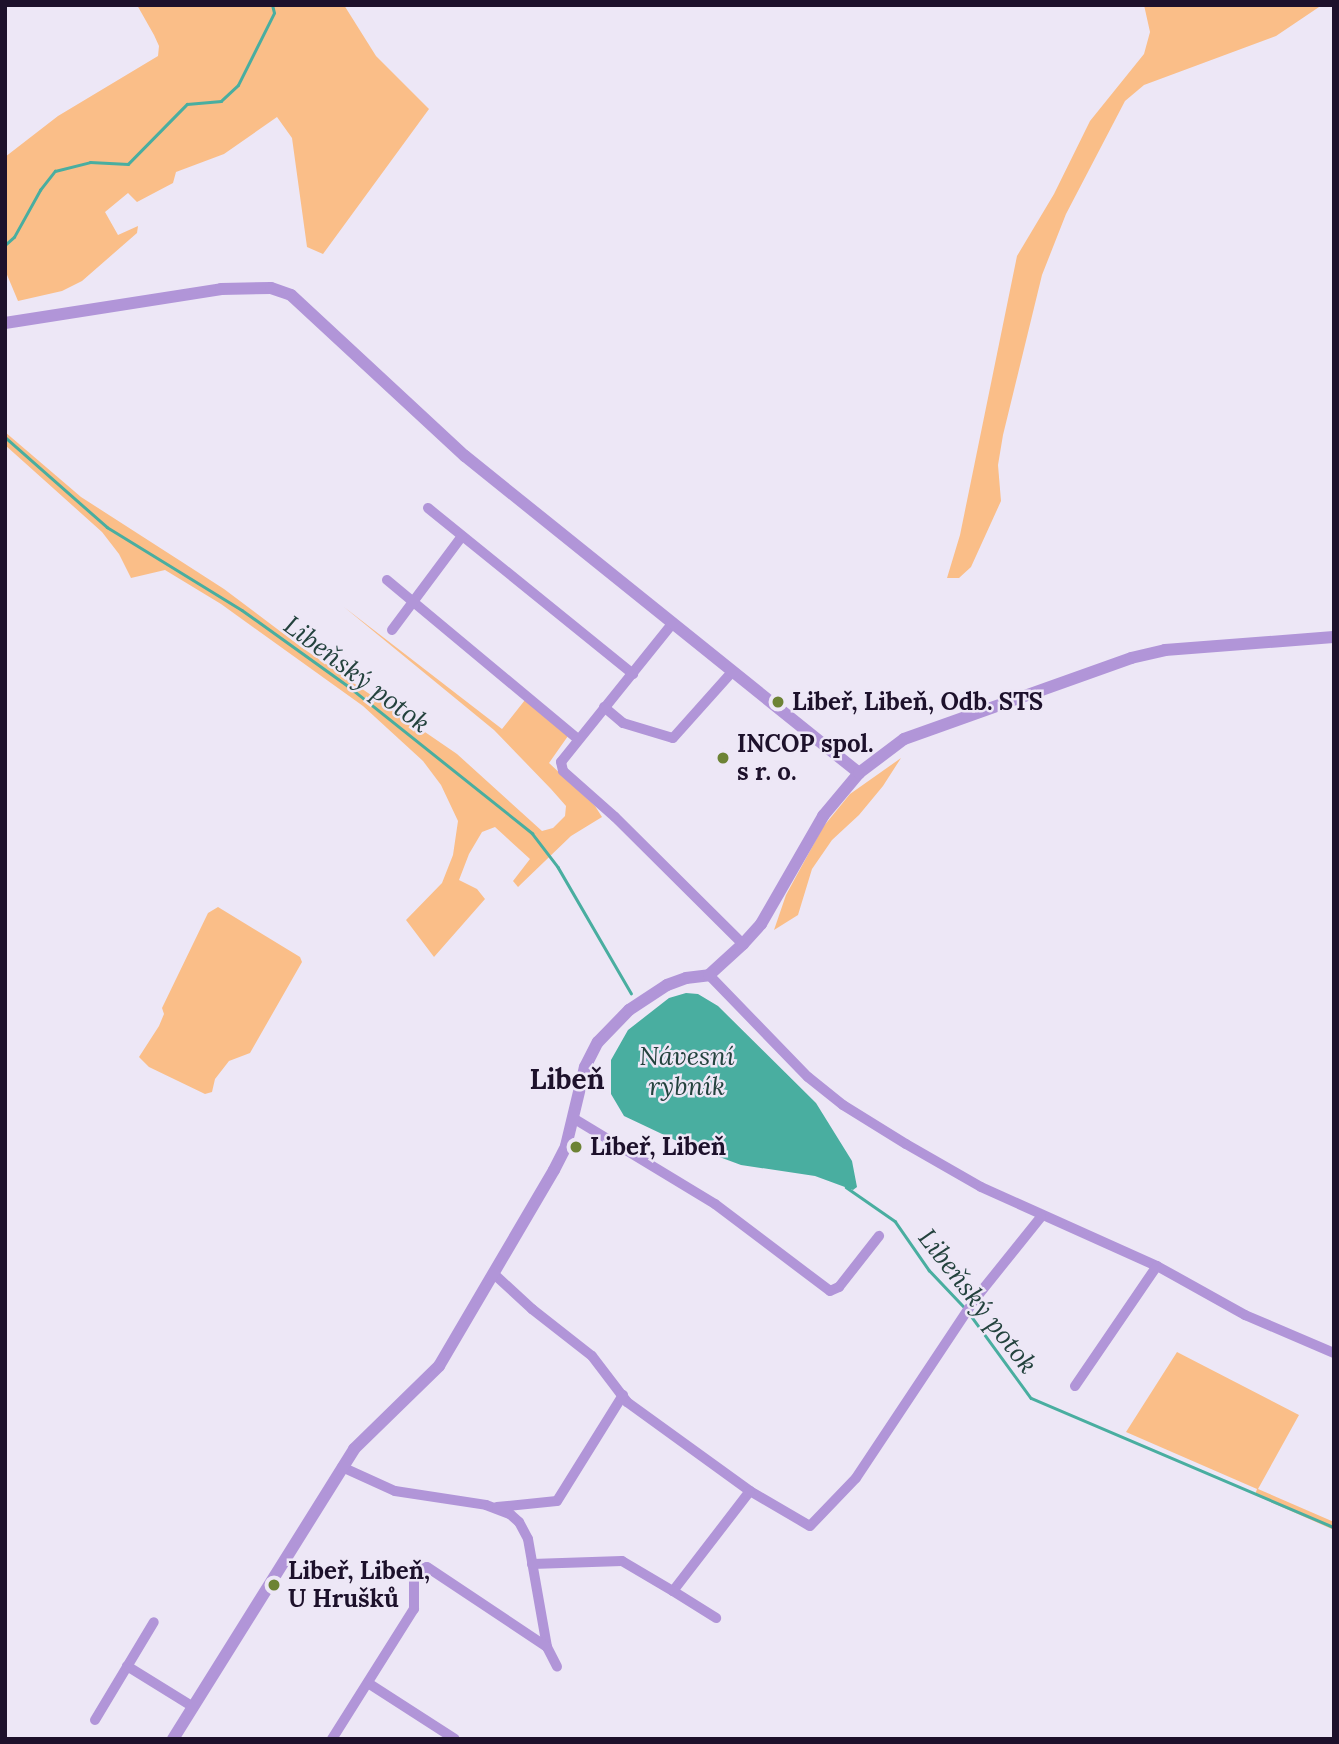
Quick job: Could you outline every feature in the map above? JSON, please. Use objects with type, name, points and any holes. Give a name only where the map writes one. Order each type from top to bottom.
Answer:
[{"type":"street","points":[[5,323],[234,287],[271,288],[291,295],[465,456],[859,773]]},
{"type":"street","points":[[428,508],[633,674]]},
{"type":"street","points":[[392,630],[462,536]]},
{"type":"street","points":[[387,580],[578,739]]},
{"type":"street","points":[[672,624],[561,762],[563,771],[615,817],[743,944]]},
{"type":"street","points":[[173,1739],[342,1467],[366,1435],[439,1366],[566,1146],[585,1067],[598,1042],[629,1010],[667,985],[686,978],[709,975],[743,944],[761,924],[823,816],[859,773],[904,739],[1131,657],[1165,650],[1334,637]]},
{"type":"street","points":[[604,707],[623,723],[673,738],[732,672]]},
{"type":"street","points":[[709,975],[808,1077],[843,1105],[981,1187],[1041,1217],[1157,1266],[1245,1315],[1334,1353]]},
{"type":"street","points":[[573,1118],[715,1204],[830,1291],[839,1287],[879,1236]]},
{"type":"street","points":[[494,1274],[532,1309],[592,1356],[627,1402],[750,1491],[810,1526],[856,1478],[987,1282],[1041,1217]]},
{"type":"street","points":[[1075,1386],[1157,1266]]},
{"type":"street","points":[[493,1508],[557,1502],[623,1395]]},
{"type":"street","points":[[342,1467],[395,1491],[493,1508],[510,1514],[519,1522],[528,1539],[547,1647],[557,1667]]},
{"type":"street","points":[[673,1591],[750,1491]]},
{"type":"street","points":[[532,1564],[622,1561],[716,1618]]},
{"type":"street","points":[[332,1739],[414,1609],[414,1573],[427,1567],[547,1647]]},
{"type":"street","points":[[95,1720],[155,1622]]},
{"type":"street","points":[[127,1667],[193,1707]]},
{"type":"street","points":[[368,1683],[455,1739]]},
{"type":"shaded area","points":[[137,5],[344,5],[376,56],[429,109],[323,254],[307,247],[292,138],[277,117],[224,154],[176,172],[173,183],[137,202],[128,193],[105,212],[118,235],[138,226],[137,233],[82,281],[62,291],[18,301],[5,270],[5,157],[58,116],[158,56],[159,46]]},
{"type":"shaded area","points":[[1144,5],[1322,5],[1276,36],[1144,85],[1125,101],[1066,214],[1042,275],[1003,435],[998,465],[1001,501],[971,567],[959,578],[947,578],[960,535],[1017,256],[1054,194],[1090,121],[1144,54],[1150,32]]},
{"type":"shaded area","points":[[5,432],[81,497],[224,589],[301,647],[457,754],[542,831],[553,828],[565,816],[566,806],[551,789],[494,730],[344,607],[502,729],[525,700],[568,736],[549,763],[595,806],[602,817],[571,836],[518,887],[513,881],[530,859],[495,827],[482,832],[469,854],[459,880],[477,889],[485,899],[434,957],[406,920],[442,883],[453,855],[458,821],[441,785],[423,761],[363,706],[221,604],[165,570],[131,578],[119,554],[102,532],[5,445]]},
{"type":"shaded area","points":[[901,758],[883,786],[859,815],[832,840],[812,869],[798,915],[774,930],[786,895],[823,827],[850,794]]},
{"type":"shaded area","points":[[218,907],[300,957],[302,962],[250,1053],[229,1061],[215,1079],[212,1092],[205,1094],[149,1067],[139,1057],[159,1026],[164,1014],[162,1008],[208,913]]},
{"type":"shaded area","points":[[1177,1352],[1299,1415],[1258,1489],[1334,1522],[1334,1530],[1255,1495],[1257,1489],[1126,1432]]},
{"type":"water","name":"Návesní rybník","points":[[686,993],[698,994],[718,1006],[816,1103],[852,1161],[857,1187],[853,1190],[815,1176],[741,1165],[679,1142],[624,1116],[611,1094],[611,1060],[628,1030],[669,998]]},
{"type":"waterway","name":"Libeňský potok","points":[[5,245],[14,237],[40,190],[55,171],[90,162],[128,164],[187,104],[221,101],[238,85],[274,13],[272,5]]},
{"type":"waterway","name":"Libeňský potok","points":[[5,437],[107,527],[242,610],[348,686],[532,833],[558,867],[631,993]]},
{"type":"waterway","name":"Libeňský potok","points":[[846,1187],[895,1221],[929,1270],[965,1308]]},
{"type":"waterway","name":"Libeňský potok","points":[[969,1313],[1031,1398],[1334,1527]]},
{"type":"place","name":"Libeř, Libeň, Odb. STS","points":[[778,702]]},
{"type":"place","name":"INCOP spol. s r. o.","points":[[723,758]]},
{"type":"place","name":"Libeř, Libeň","points":[[576,1147]]},
{"type":"place","name":"Libeř, Libeň, U Hrušků","points":[[274,1585]]},
{"type":"district","name":"Libeň","points":[[567,1079]]}]
